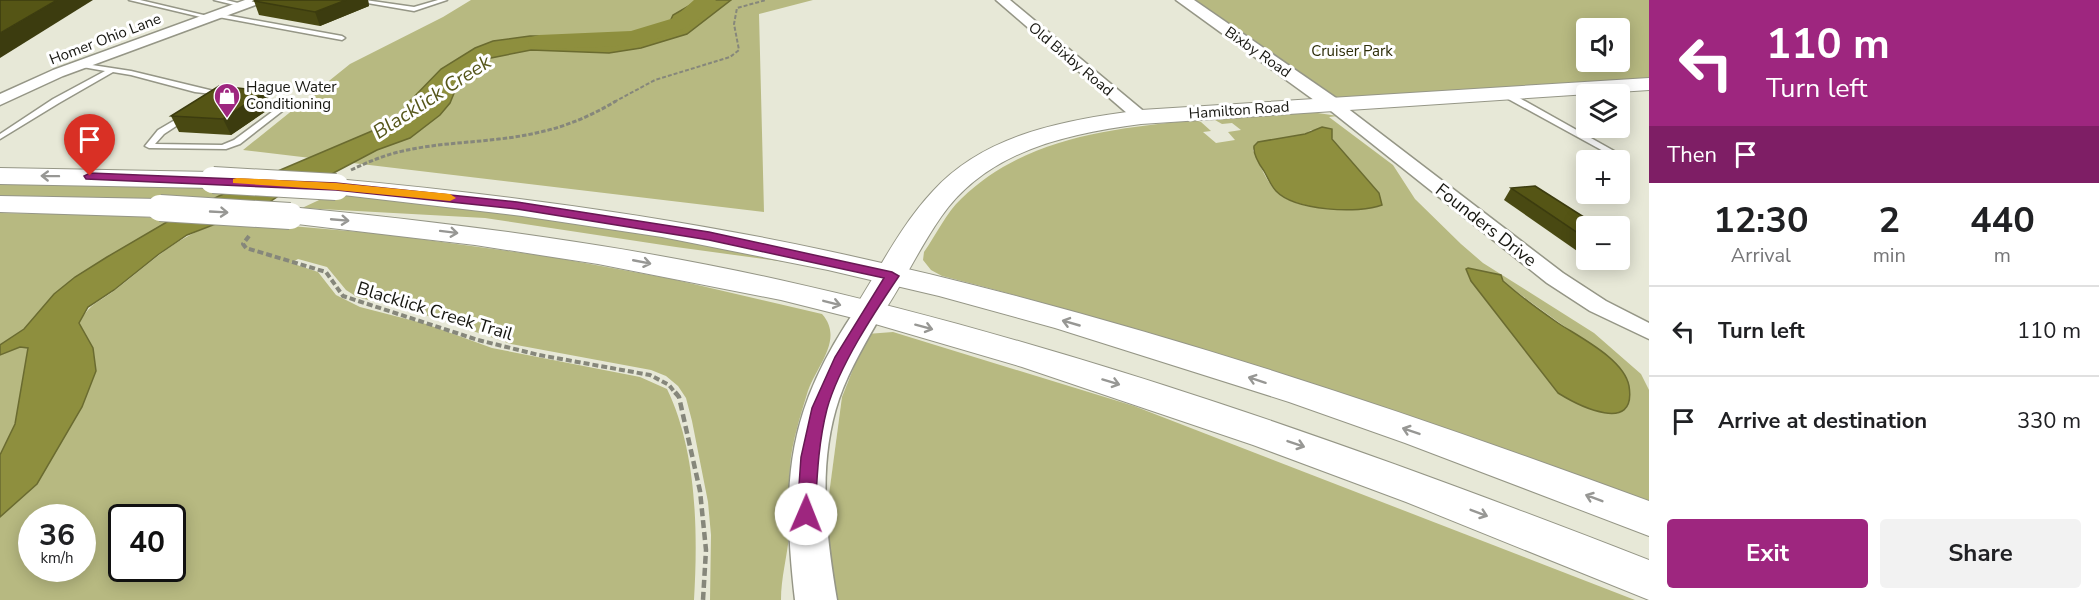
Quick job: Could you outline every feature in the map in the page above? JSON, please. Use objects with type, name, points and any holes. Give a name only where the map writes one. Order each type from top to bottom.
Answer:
[{"type":"main road","name":"Hamilton Road","points":[[892,276],[930,212],[943,195],[968,172],[1000,154],[1045,136],[1093,124],[1141,117],[1649,84]]},
{"type":"main road","points":[[0,176],[339,181],[709,236],[892,276],[1050,317],[1244,375],[1483,456],[1649,519]]},
{"type":"main road","points":[[0,204],[160,208],[290,216],[446,231],[597,254],[783,291],[868,312],[1088,375],[1235,423],[1401,483],[1649,580]]},
{"type":"main road","points":[[868,312],[892,276]]},
{"type":"street","name":"Old Bixby Road","points":[[1002,0],[1141,117]]},
{"type":"street","name":"Bixby Road","points":[[1184,0],[1332,104]]},
{"type":"street","name":"Homer Ohio Lane","points":[[0,100],[79,65],[250,2]]},
{"type":"street","name":"Founders Drive","points":[[1332,104],[1555,278],[1598,306],[1649,332]]},
{"type":"street","points":[[816,600],[806,514],[806,488],[814,430],[829,386],[868,312]]},
{"type":"lane","points":[[132,0],[342,38]]},
{"type":"lane","points":[[217,0],[250,2]]},
{"type":"lane","points":[[353,0],[414,9],[444,0]]},
{"type":"lane","points":[[79,65],[230,95]]},
{"type":"lane","points":[[0,136],[112,70]]},
{"type":"lane","points":[[209,100],[218,93]]},
{"type":"lane","points":[[1504,93],[1608,150]]},
{"type":"lane","points":[[199,106],[161,132],[149,146],[223,147],[237,142],[286,105],[252,99]]},
{"type":"path","points":[[339,181],[375,158],[396,152],[453,141],[524,135],[582,120],[604,110],[653,81],[730,57],[739,50],[734,24],[737,8],[766,0]]},
{"type":"path","name":"Blacklick Creek Trail","points":[[253,231],[243,244],[246,248],[327,272],[342,296],[478,340],[539,355],[625,369],[650,375],[669,385],[679,397],[700,491],[706,550],[703,600]]},
{"type":"green space","points":[[471,0],[813,0],[759,14],[764,212],[243,150],[350,64],[443,17]]},
{"type":"green space","name":"Cruiser Park","points":[[1184,0],[1649,0],[1649,84],[1576,84],[1576,89],[1332,104]]},
{"type":"green space","points":[[1311,112],[1338,116],[1329,117],[1393,165],[1415,199],[1483,263],[1594,333],[1641,374],[1649,390],[1649,503],[1474,439],[1298,380],[1121,325],[942,276],[931,270],[923,260],[924,252],[946,217],[961,199],[986,178],[1013,162],[1041,149],[1100,133],[1195,120],[1211,131],[1203,132],[1216,143],[1235,140],[1228,132],[1241,130],[1232,123],[1222,124],[1215,120]],"holes":[[[1311,130],[1332,130],[1332,138],[1379,193],[1380,206],[1340,209],[1311,206],[1285,198],[1272,187],[1253,150],[1287,137],[1305,134]],[[1466,270],[1501,275],[1503,281],[1510,287],[1615,363],[1626,381],[1629,402],[1590,409],[1558,393],[1471,281]]]},
{"type":"green space","points":[[94,182],[236,188],[209,202],[0,197],[0,185]]},
{"type":"green space","points":[[332,194],[508,212],[677,239],[793,263],[485,218],[302,208]]},
{"type":"green space","points":[[0,213],[117,215],[172,219],[75,277],[54,294],[24,329],[0,345]]},
{"type":"green space","points":[[233,221],[383,234],[552,257],[672,279],[822,314],[828,324],[829,344],[807,394],[793,448],[790,466],[789,536],[781,600],[710,600],[711,535],[708,502],[686,398],[678,386],[666,376],[651,370],[511,344],[432,317],[357,297],[346,290],[327,267],[298,259],[291,263],[318,272],[336,295],[360,307],[426,324],[492,348],[640,377],[667,389],[677,413],[690,465],[696,547],[694,600],[0,600],[0,517],[37,484],[82,407],[96,371],[93,348],[79,323],[91,307],[156,257],[199,231]]},
{"type":"green space","points":[[893,332],[1134,406],[1635,600],[829,600],[821,555],[842,397],[867,334]]},
{"type":"green space","points":[[20,347],[28,348],[15,424],[0,455],[0,355]]},
{"type":"water","points":[[699,0],[731,0],[687,34],[641,48],[609,53],[531,50],[486,59],[457,86],[450,103],[440,115],[410,138],[377,150],[324,178],[286,191],[265,205],[187,235],[159,254],[114,290],[88,307],[79,323],[93,348],[96,371],[82,407],[37,484],[0,517],[0,455],[15,424],[28,348],[20,347],[0,355],[0,345],[24,329],[54,294],[75,277],[172,219],[219,196],[379,128],[399,116],[441,69],[475,48],[493,41],[530,36],[568,36],[607,42],[653,36],[667,28],[673,15]]},
{"type":"water","points":[[1322,127],[1332,129],[1332,139],[1379,193],[1382,205],[1343,210],[1312,207],[1285,198],[1274,189],[1254,153],[1254,146],[1258,142],[1305,134]]},
{"type":"water","points":[[1466,269],[1501,275],[1503,281],[1530,303],[1610,358],[1619,367],[1629,386],[1629,401],[1624,410],[1604,413],[1558,393],[1471,281]]},
{"type":"building","points":[[0,0],[57,0],[0,33]]},
{"type":"building","points":[[346,0],[315,12],[254,1]]},
{"type":"building","points":[[219,86],[266,91],[223,119],[171,116]]},
{"type":"building","points":[[1535,186],[1582,216],[1576,216],[1576,232],[1511,188]]},
{"type":"waterway","name":"Blacklick Creek","points":[[539,42],[633,38],[682,23],[706,0]]},
{"type":"slow traffic","points":[[237,181],[387,191],[450,198]]},
{"type":"place","name":"Hague Water Conditioning","points":[[227,119]]},
{"type":"route","points":[[90,176],[336,187],[439,196],[709,236],[892,276],[842,357],[820,408],[809,457],[806,514]]}]
